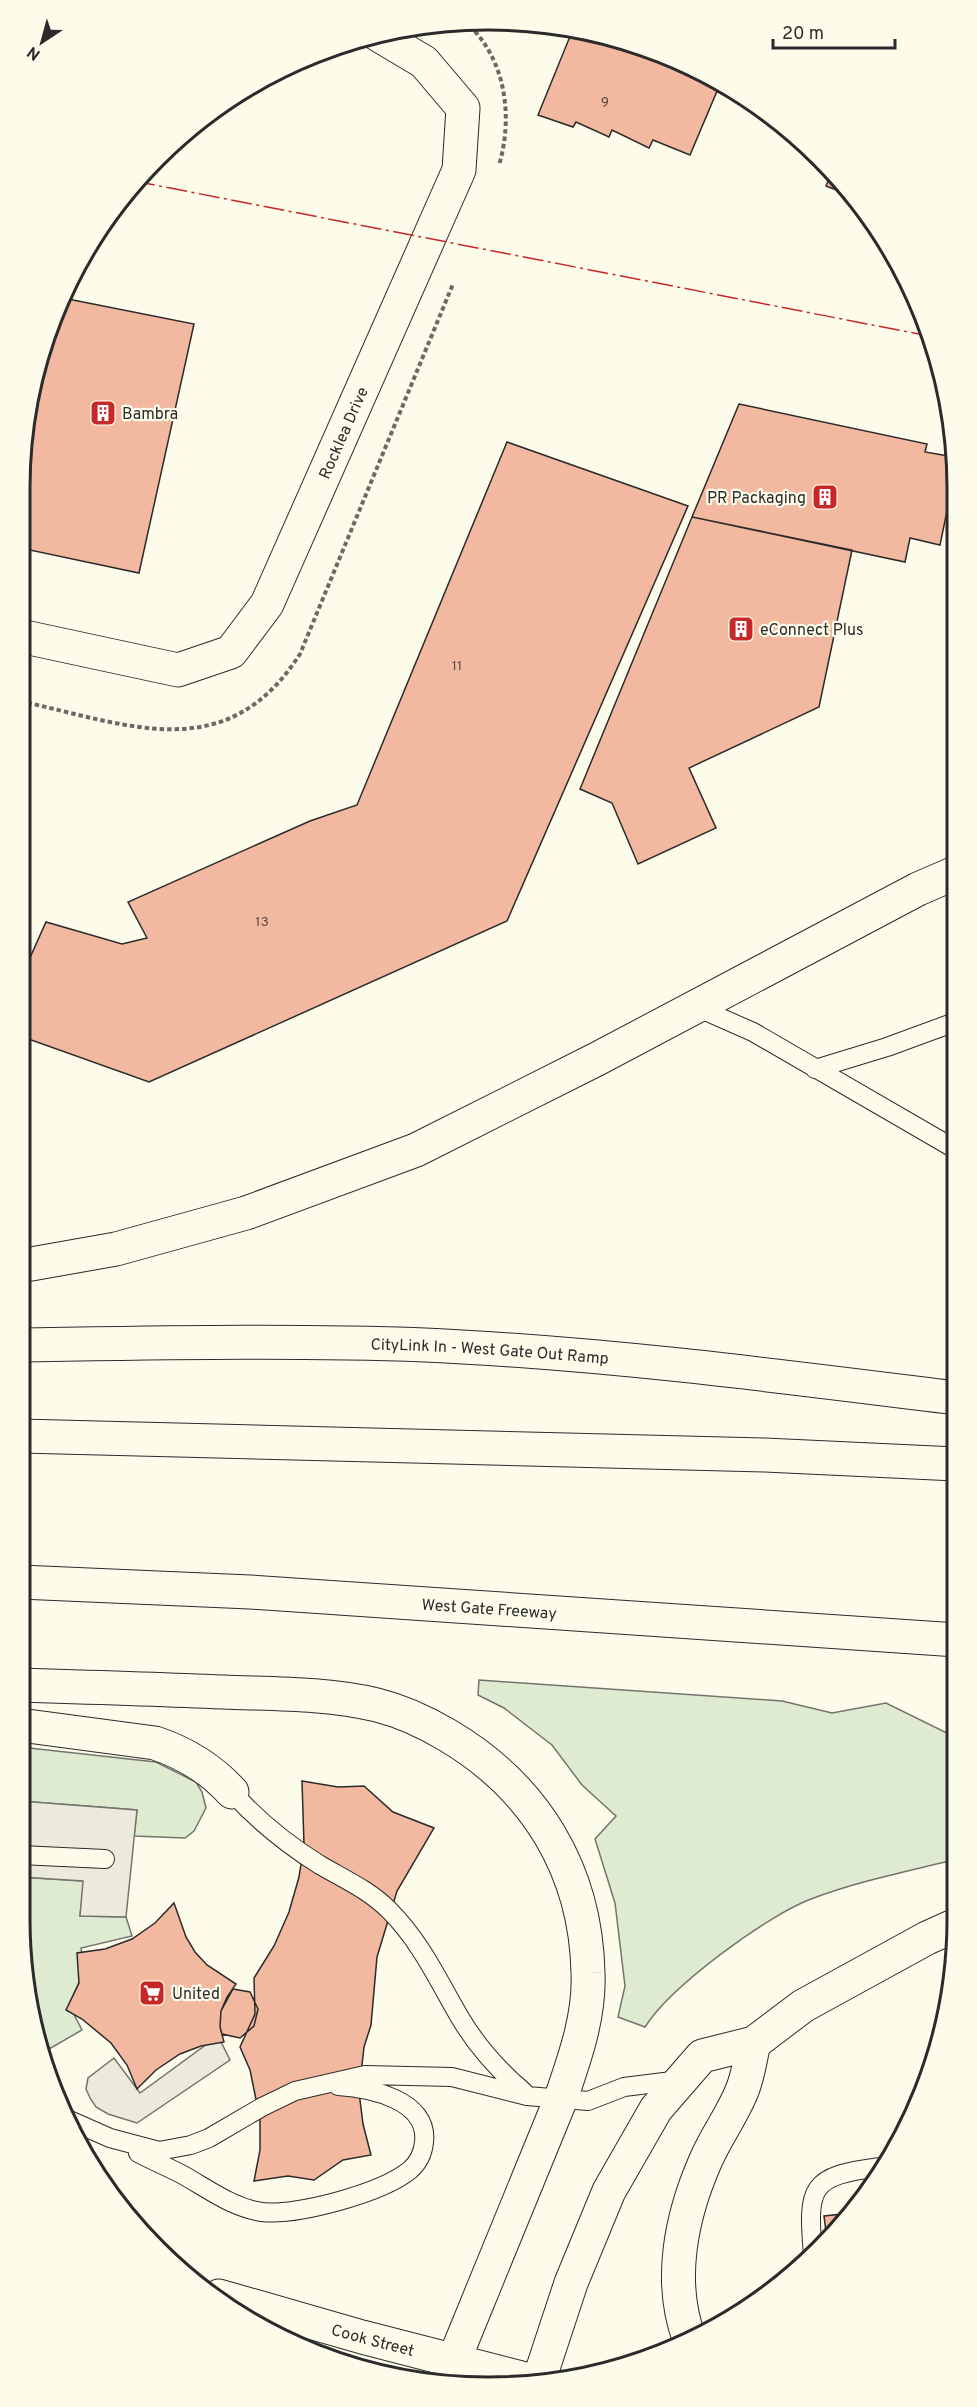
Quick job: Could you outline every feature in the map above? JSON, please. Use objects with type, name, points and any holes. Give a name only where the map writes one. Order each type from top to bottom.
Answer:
[{"type":"main road","name":"Rocklea Drive","points":[[30,638],[178,670],[231,652],[267,604],[459,170],[463,108],[424,62],[389,41]]},
{"type":"main road","points":[[30,1264],[116,1249],[246,1214],[416,1150],[461,1130],[918,889],[947,876]]},
{"type":"main road","name":"CityLink In - West Gate Out Ramp","points":[[30,1345],[271,1342],[426,1345],[563,1354],[724,1370],[947,1397]]},
{"type":"main road","points":[[30,1436],[742,1454],[947,1464]]},
{"type":"main road","name":"West Gate Freeway","points":[[30,1582],[250,1592],[947,1639]]},
{"type":"main road","points":[[30,1685],[295,1694],[378,1705],[415,1718],[469,1748],[494,1766],[518,1789],[560,1851],[572,1880],[581,1912],[589,1975],[586,2006],[572,2066],[560,2101],[450,2372]]},
{"type":"main road","points":[[30,1726],[132,1738],[166,1746],[198,1763],[232,1792]]},
{"type":"main road","points":[[541,2374],[571,2283],[609,2191],[656,2109],[702,2056],[754,2043],[803,2006],[947,1929]]},
{"type":"main road","points":[[687,2332],[680,2313],[677,2275],[691,2198],[705,2161],[742,2091],[754,2043]]},
{"type":"main road","name":"Cook Street","points":[[237,2302],[450,2372],[497,2377]]},
{"type":"lane","points":[[694,1006],[753,1032],[947,1144]]},
{"type":"lane","points":[[815,1069],[887,1047],[947,1025]]},
{"type":"lane","points":[[232,1792],[247,1809],[284,1840],[352,1882],[387,1908],[420,1947],[474,2040],[505,2076],[527,2096]]},
{"type":"lane","points":[[30,1855],[105,1859]]},
{"type":"lane","points":[[110,2138],[159,2151],[183,2147],[209,2138],[262,2107],[316,2085],[365,2075],[408,2074],[452,2078],[527,2096],[560,2101],[588,2101],[624,2087],[682,2080]]},
{"type":"lane","points":[[79,2125],[110,2138],[238,2206],[261,2211],[291,2211],[330,2203],[380,2186],[399,2177],[414,2165],[421,2155],[425,2135],[417,2116],[408,2107],[372,2091],[316,2085]]},
{"type":"lane","points":[[812,2244],[809,2218],[812,2200],[820,2185],[834,2175],[873,2168]]},
{"type":"green space","points":[[479,1680],[782,1701],[832,1713],[886,1703],[947,1733],[947,1861],[847,1887],[792,1908],[720,1954],[675,1993],[645,2027],[618,2017],[625,1986],[615,1903],[595,1839],[616,1816],[582,1785],[552,1745],[504,1708],[478,1695]]},
{"type":"green space","points":[[30,1748],[156,1762],[196,1782],[202,1792],[206,1808],[194,1831],[185,1838],[134,1836],[137,1810],[30,1802]]},
{"type":"green space","points":[[30,1878],[84,1881],[80,1916],[126,1917],[132,1936],[81,1948],[84,1971],[69,2005],[82,2030],[49,2049],[34,1978],[31,1948]]},
{"type":"shaded area","points":[[30,1802],[137,1810],[126,1917],[80,1916],[83,1881],[30,1878]]},
{"type":"shaded area","points":[[218,2036],[230,2060],[137,2123],[108,2114],[96,2107],[86,2089],[88,2078],[114,2058],[140,2093]]},
{"type":"building","points":[[570,38],[636,54],[717,91],[690,155],[653,140],[649,148],[612,130],[609,137],[576,122],[573,127],[538,115]]},
{"type":"building","points":[[828,181],[836,190],[826,186]]},
{"type":"building","name":"Bambra","points":[[71,300],[194,324],[139,573],[30,550],[30,488],[34,429],[54,341]]},
{"type":"building","name":"PR Packaging","points":[[739,404],[927,444],[925,452],[946,456],[947,511],[940,545],[910,538],[905,562],[692,517]]},
{"type":"building","points":[[507,442],[688,506],[507,921],[149,1082],[30,1040],[30,958],[46,922],[122,944],[147,938],[128,902],[310,821],[357,805]]},
{"type":"building","name":"eConnect Plus","points":[[692,517],[852,550],[819,707],[689,768],[716,828],[638,864],[612,803],[580,789]]},
{"type":"building","points":[[302,1781],[338,1787],[364,1786],[393,1812],[434,1828],[397,1891],[377,1957],[371,2025],[364,2047],[359,2092],[363,2124],[371,2155],[343,2160],[314,2180],[288,2176],[254,2181],[260,2150],[260,2119],[250,2070],[240,2047],[255,2014],[254,1978],[274,1946],[289,1912],[299,1877],[304,1845]]},
{"type":"building","name":"United","points":[[174,1903],[186,1937],[195,1952],[207,1965],[236,1984],[221,2011],[220,2027],[224,2042],[201,2046],[180,2054],[156,2070],[137,2089],[127,2065],[111,2043],[82,2019],[66,2010],[79,1983],[77,1953],[105,1949],[132,1939],[155,1923]]},
{"type":"building","points":[[233,1989],[250,1992],[258,2009],[254,2026],[240,2038],[222,2034],[220,2027],[221,2011]]},
{"type":"building","points":[[838,2214],[826,2229],[824,2216]]},
{"type":"power","points":[[146,183],[920,334]]},
{"type":"place","name":"Bambra","points":[[103,413]]},
{"type":"place","name":"PR Packaging","points":[[825,497]]},
{"type":"place","name":"eConnect Plus","points":[[741,629]]},
{"type":"place","name":"United","points":[[152,1993]]}]
